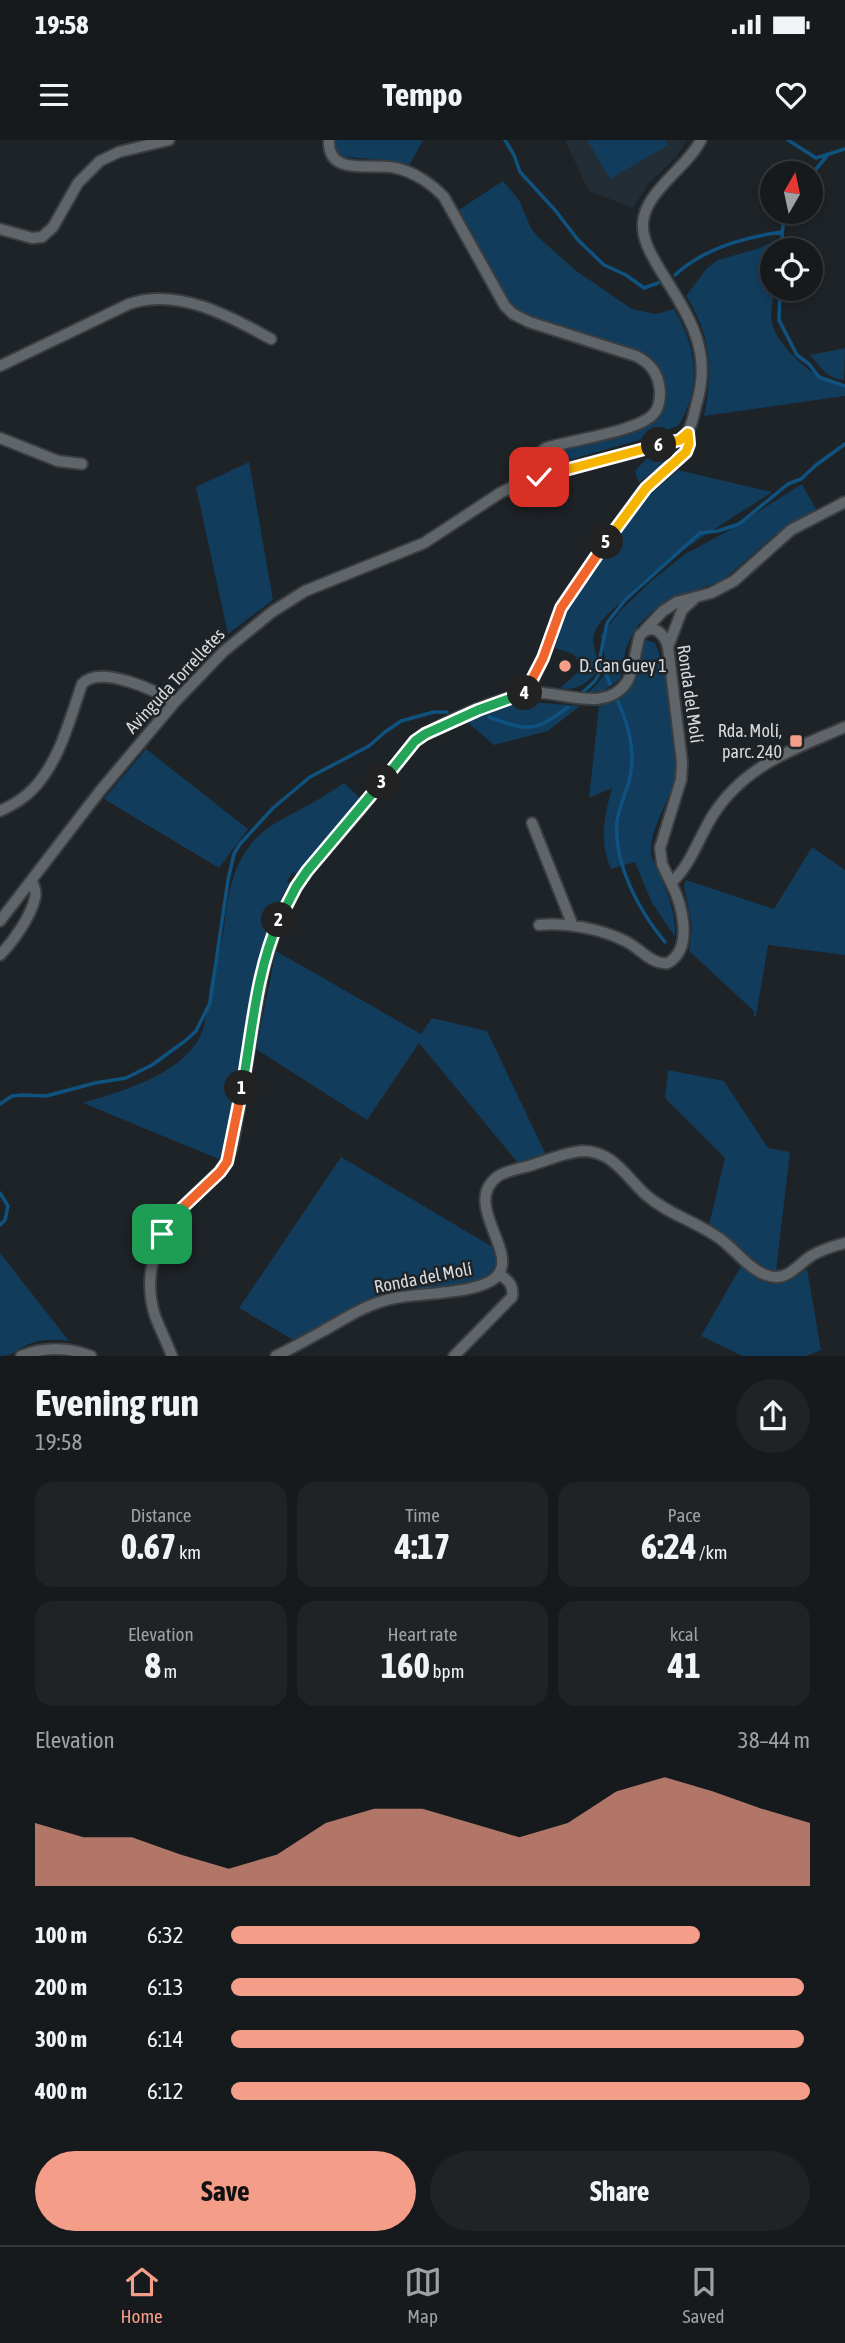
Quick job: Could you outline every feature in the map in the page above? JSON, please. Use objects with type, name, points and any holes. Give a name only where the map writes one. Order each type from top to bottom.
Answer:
[{"type":"street","points":[[0,229],[24,236],[41,237],[53,227],[78,183],[100,161],[119,152],[169,140]]},
{"type":"street","points":[[329,140],[332,156],[341,164],[401,169],[438,191],[444,197],[505,306],[513,314],[529,322],[636,356],[645,360],[653,369],[660,386],[660,395],[655,412],[650,417],[627,428],[546,448],[537,460],[539,477]]},
{"type":"street","points":[[527,693],[565,602],[642,492],[686,452],[689,444],[688,433],[702,381],[701,353],[690,320],[647,248],[643,223],[649,203],[701,140]]},
{"type":"street","points":[[0,366],[129,304],[150,299],[203,307],[238,321],[271,339]]},
{"type":"street","name":"Avinguda Torrelletes","points":[[0,921],[100,791],[174,702],[234,642],[296,596],[424,543],[500,493],[539,477],[680,440],[688,433]]},
{"type":"street","points":[[0,438],[58,461],[82,464]]},
{"type":"street","points":[[172,1356],[153,1306],[150,1283],[153,1255],[171,1221],[227,1162],[270,944],[286,905],[307,871],[415,741],[425,734],[478,710],[527,693],[579,699],[614,693],[627,681],[640,635],[663,611],[677,601],[711,593],[734,580],[791,530],[845,502]]},
{"type":"street","points":[[668,647],[682,610],[700,596]]},
{"type":"street","name":"Ronda del Molí","points":[[573,926],[620,938],[664,964],[672,962],[681,947],[683,930],[680,908],[662,864],[660,848],[681,780],[682,762],[668,647],[661,632],[652,628],[645,630]]},
{"type":"street","points":[[0,811],[28,794],[45,774],[86,680],[96,677],[138,684],[153,689],[174,702]]},
{"type":"street","points":[[671,883],[682,873],[724,799],[752,771],[789,751],[845,727]]},
{"type":"street","points":[[532,823],[573,926]]},
{"type":"street","points":[[0,954],[15,938],[32,906],[36,894],[32,881]]},
{"type":"street","points":[[539,925],[555,923],[573,926]]},
{"type":"street","name":"Ronda del Molí","points":[[276,1356],[364,1307],[395,1298],[470,1288],[491,1281],[499,1274],[502,1265],[485,1205],[491,1183],[503,1173],[582,1152],[599,1154],[615,1162],[646,1195],[722,1240],[766,1276],[782,1277],[812,1255],[845,1243]]},
{"type":"street","points":[[454,1356],[512,1297],[510,1282],[499,1274]]},
{"type":"street","points":[[21,1356],[34,1351],[60,1349],[91,1356]]},
{"type":"shaded area","points":[[335,140],[423,140],[409,166],[387,160],[343,157],[337,152]]},
{"type":"shaded area","points":[[565,140],[687,140],[676,157],[648,184],[633,208],[587,188]]},
{"type":"shaded area","points":[[587,140],[665,140],[668,145],[610,179]]},
{"type":"shaded area","points":[[503,181],[519,200],[537,236],[575,270],[632,309],[656,314],[674,309],[688,338],[694,367],[691,395],[679,425],[657,435],[555,464],[549,462],[548,456],[551,453],[648,426],[662,412],[666,396],[658,367],[646,354],[536,319],[508,300],[457,211]]},
{"type":"shaded area","points":[[760,248],[760,301],[773,301],[771,314],[775,332],[791,353],[813,373],[824,380],[845,385],[845,396],[704,416],[708,354],[701,325],[686,296],[707,268],[718,260]]},
{"type":"shaded area","points":[[845,348],[844,380],[828,374],[810,355]]},
{"type":"shaded area","points":[[679,450],[639,483],[635,471],[648,457]]},
{"type":"shaded area","points":[[249,462],[273,600],[228,634],[196,487]]},
{"type":"shaded area","points":[[678,470],[772,492],[693,543],[637,586],[606,616],[595,631],[593,641],[598,662],[597,672],[581,686],[560,688],[577,673],[581,664],[573,654],[555,648],[562,622],[571,603],[645,499]]},
{"type":"shaded area","points":[[802,484],[816,509],[771,538],[722,581],[674,597],[652,612],[637,626],[632,635],[626,648],[620,679],[603,691],[587,693],[607,671],[601,635],[621,610],[685,554],[726,532]]},
{"type":"shaded area","points":[[647,640],[655,643],[659,654],[674,733],[674,780],[654,833],[651,851],[671,906],[675,937],[652,903],[635,862],[611,869],[605,849],[604,829],[612,788],[589,798],[599,706],[611,702],[627,691],[636,675],[642,643]]},
{"type":"shaded area","points":[[530,702],[580,706],[548,731],[494,745],[466,721],[510,705]]},
{"type":"shaded area","points":[[146,749],[248,829],[219,868],[104,799]]},
{"type":"shaded area","points":[[344,783],[360,798],[296,874],[293,872],[267,931],[253,986],[228,1137],[221,1160],[83,1103],[151,1079],[182,1059],[194,1047],[204,1026],[228,897],[242,857],[266,829]]},
{"type":"shaded area","points":[[812,847],[845,870],[845,955],[768,945],[754,1016],[754,1011],[689,951],[692,927],[684,886],[686,880],[774,909]]},
{"type":"shaded area","points":[[276,951],[421,1034],[432,1018],[487,1031],[546,1155],[518,1163],[419,1043],[367,1120],[256,1049]]},
{"type":"shaded area","points":[[668,1070],[724,1081],[768,1148],[790,1152],[776,1271],[758,1263],[709,1225],[725,1158],[665,1098]]},
{"type":"shaded area","points":[[341,1157],[491,1246],[495,1265],[488,1275],[478,1280],[369,1300],[295,1341],[239,1308]]},
{"type":"shaded area","points":[[0,1253],[69,1341],[36,1342],[11,1354],[0,1356]]},
{"type":"shaded area","points":[[741,1266],[766,1283],[774,1284],[789,1280],[807,1269],[821,1350],[806,1356],[743,1356],[701,1336]]},
{"type":"waterway","points":[[505,140],[520,172],[578,240],[604,265],[626,275],[644,288],[658,283]]},
{"type":"waterway","points":[[788,140],[816,158],[845,149]]},
{"type":"waterway","points":[[823,161],[827,156]]},
{"type":"waterway","points":[[675,275],[711,251],[754,237],[782,232],[784,224]]},
{"type":"waterway","points":[[782,232],[782,238]]},
{"type":"waterway","points":[[780,301],[779,320],[797,355],[809,364],[819,377],[845,386]]},
{"type":"waterway","points":[[583,692],[600,672],[600,657],[607,623],[625,600],[700,533],[739,524],[788,484],[801,479],[845,444]]},
{"type":"waterway","points":[[601,660],[610,684]]},
{"type":"waterway","points":[[618,702],[629,732],[632,753],[631,774],[617,821],[619,853],[637,901],[665,942]]},
{"type":"waterway","points":[[489,717],[530,727],[547,722],[568,707]]},
{"type":"waterway","points":[[0,1104],[12,1096],[46,1096],[126,1078],[152,1065],[185,1041],[196,1031],[210,1003],[228,880],[234,854],[240,844],[273,808],[310,777],[369,746],[401,721],[434,712],[447,712]]},
{"type":"waterway","points":[[0,1193],[8,1206],[5,1220],[0,1225]]},
{"type":"place","name":"D. Can Guey 1","points":[[565,666]]},
{"type":"place","name":"Rda. Molí, parc. 240","points":[[796,741]]},
{"type":"route","points":[[162,1234],[181,1209],[227,1162],[233,1142],[262,975],[277,923],[296,887],[415,741],[478,710],[527,693],[561,608],[569,595],[642,492],[686,452],[690,439],[688,433],[680,440],[539,477]]}]
